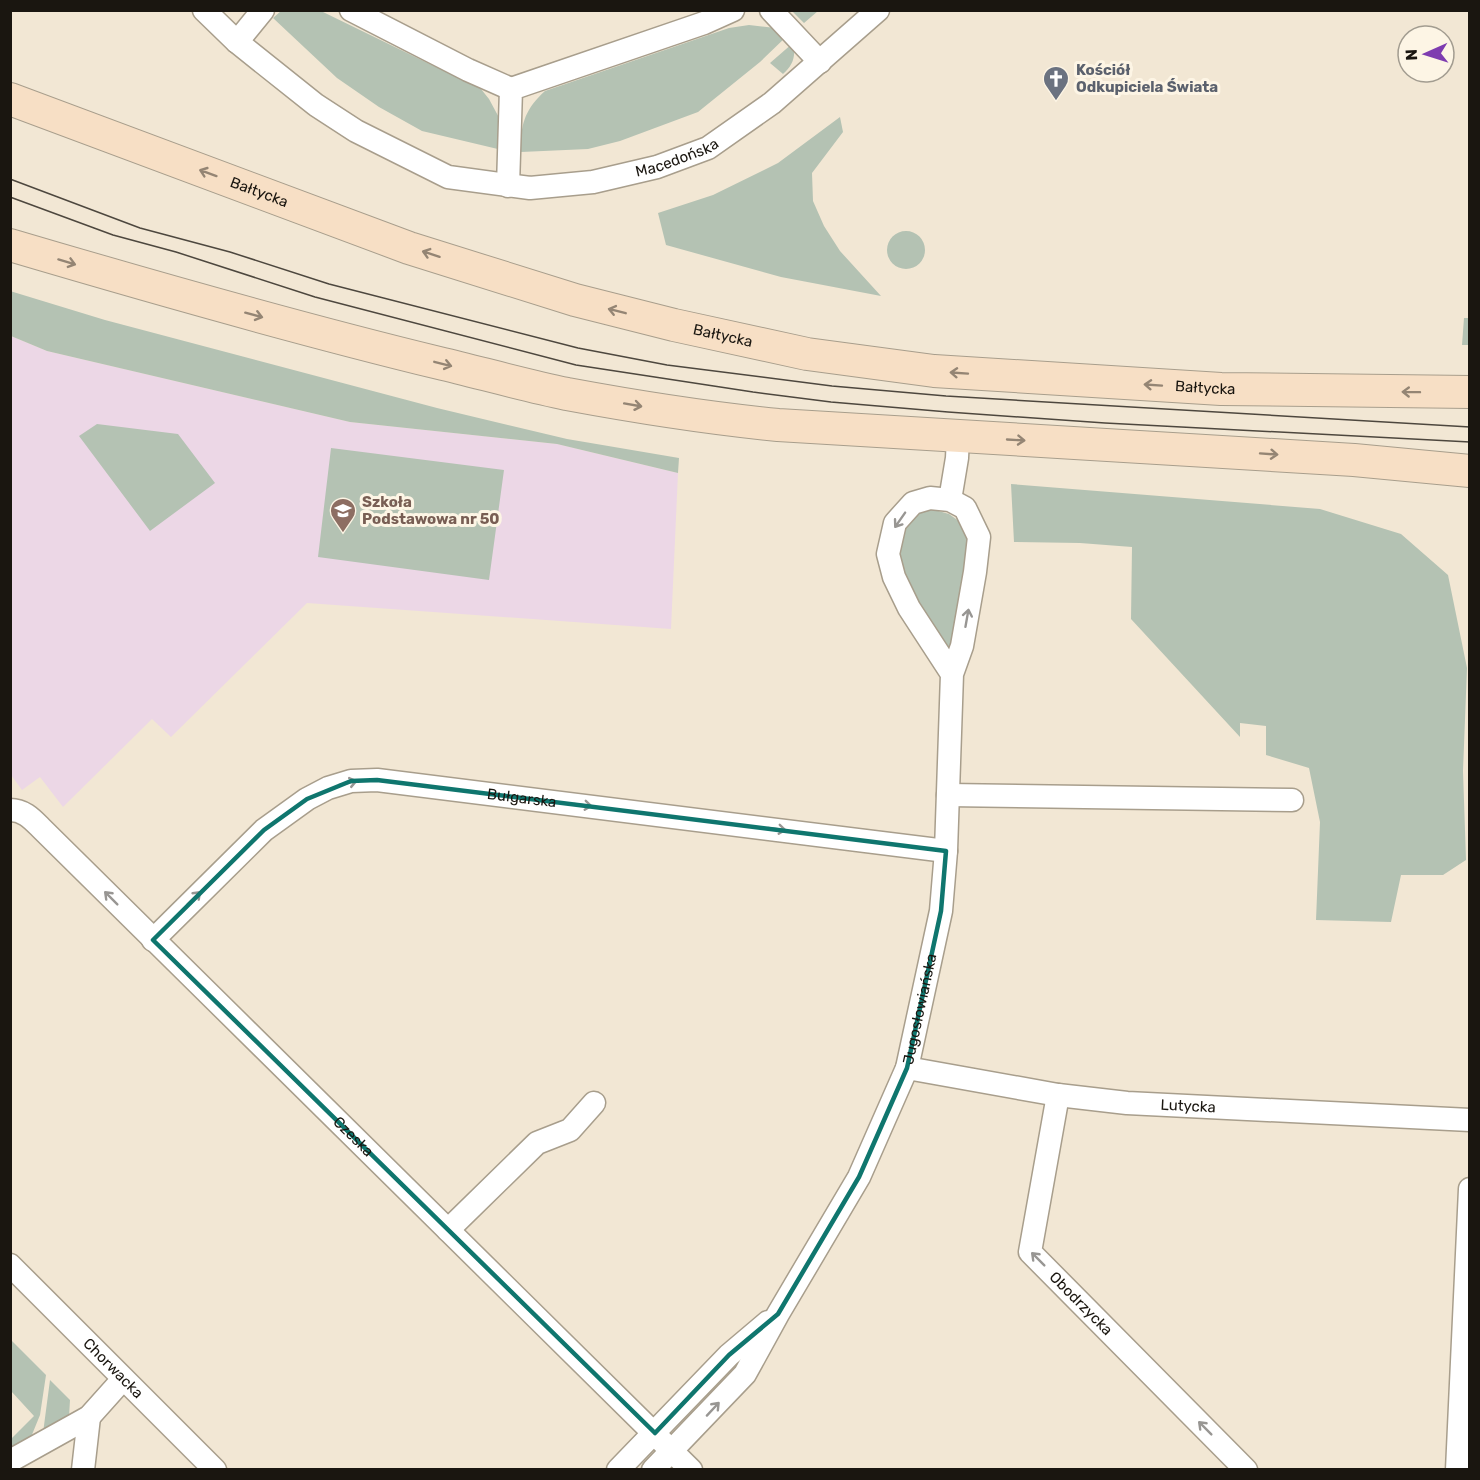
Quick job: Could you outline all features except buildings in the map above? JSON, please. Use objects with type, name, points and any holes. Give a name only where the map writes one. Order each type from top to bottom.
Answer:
[{"type":"main road","name":"Bałtycka","points":[[10,99],[420,251],[575,300],[674,325],[807,354],[934,371],[1221,389],[1470,392]]},
{"type":"main road","points":[[10,245],[131,281],[375,347],[565,393],[720,419],[958,437],[1354,460],[1470,471]]},
{"type":"street","name":"Macedońska","points":[[204,10],[237,42],[316,105],[356,131],[448,177],[530,188],[593,182],[657,167],[708,148],[772,103],[878,10]]},
{"type":"street","points":[[237,42],[263,10]]},
{"type":"street","points":[[351,10],[468,70],[511,89],[704,23],[733,10]]},
{"type":"street","points":[[771,10],[820,62]]},
{"type":"street","points":[[508,186],[511,89]]},
{"type":"street","points":[[952,674],[909,608],[894,577],[888,554],[895,523],[913,503],[930,498],[950,500],[958,437]]},
{"type":"street","name":"Jugosłowiańska","points":[[653,1470],[745,1374],[859,1177],[907,1068],[940,911],[946,850],[952,674],[962,646],[979,537],[965,508],[950,500]]},
{"type":"street","name":"Bułgarska","points":[[153,940],[264,830],[307,799],[328,788],[351,781],[377,780],[946,850]]},
{"type":"street","points":[[948,795],[1292,800]]},
{"type":"street","name":"Czeska","points":[[10,810],[17,810],[28,815],[691,1470]]},
{"type":"street","name":"Lutycka","points":[[907,1068],[1058,1095],[1139,1103],[1470,1120]]},
{"type":"street","name":"Obodrzycka","points":[[1058,1095],[1030,1252],[1246,1470]]},
{"type":"street","points":[[448,1230],[537,1143],[570,1130],[594,1103]]},
{"type":"street","points":[[1457,1470],[1470,1189]]},
{"type":"street","name":"Chorwacka","points":[[10,1265],[214,1470]]},
{"type":"street","name":"Jugosłowiańska","points":[[618,1470],[729,1355],[778,1314]]},
{"type":"street","points":[[10,1461],[89,1417],[123,1379]]},
{"type":"street","points":[[83,1470],[89,1417]]},
{"type":"highlighted area","points":[[377,780],[946,851],[941,911],[907,1068],[859,1177],[778,1314],[729,1355],[655,1433],[153,940],[264,830],[307,799],[351,781]]},
{"type":"shaded area","name":"Szkoła Podstawowa nr 50","points":[[11,336],[47,351],[350,422],[557,444],[678,473],[671,629],[307,603],[171,737],[152,719],[63,807],[40,777],[22,790],[11,775]]},
{"type":"green space","points":[[281,11],[321,11],[481,89],[503,125],[502,150],[422,131],[379,107],[337,78],[273,18]]},
{"type":"green space","points":[[792,11],[818,11],[804,23]]},
{"type":"green space","points":[[749,25],[776,28],[788,35],[760,62],[698,112],[620,141],[588,149],[521,152],[525,118],[533,104],[545,91],[729,28]]},
{"type":"green space","points":[[793,43],[793,60],[783,74],[770,63]]},
{"type":"green space","points":[[840,117],[843,132],[812,173],[813,201],[824,226],[840,251],[881,296],[781,277],[666,245],[658,213],[713,195],[778,163]]},
{"type":"green space","points":[[906,231],[919,237],[925,250],[919,263],[906,269],[893,263],[887,250],[893,237]]},
{"type":"green space","points":[[10,291],[105,320],[437,408],[567,439],[679,458],[678,473],[557,444],[350,422],[47,351],[11,336]]},
{"type":"green space","points":[[1464,318],[1469,318],[1469,345],[1462,345]]},
{"type":"green space","points":[[97,424],[178,434],[215,483],[150,531],[79,436]]},
{"type":"green space","points":[[331,448],[504,470],[489,580],[318,557]]},
{"type":"green space","points":[[1011,484],[1320,509],[1401,534],[1448,575],[1467,668],[1463,771],[1466,860],[1443,875],[1401,875],[1391,922],[1316,920],[1320,822],[1309,768],[1266,755],[1266,726],[1240,723],[1240,737],[1131,619],[1132,547],[1014,542]]},
{"type":"green space","points":[[935,510],[949,514],[963,524],[969,537],[952,652],[947,652],[903,571],[901,552],[907,524],[921,512]]},
{"type":"green space","points":[[10,1339],[46,1375],[40,1415],[29,1442],[11,1453],[11,1439],[34,1416],[11,1391]]},
{"type":"green space","points":[[50,1380],[70,1400],[69,1417],[43,1433]]},
{"type":"tram line","points":[[10,179],[140,228],[230,252],[329,284],[578,348],[667,365],[832,386],[946,396],[1470,427]]},
{"type":"tram line","points":[[10,197],[113,235],[176,252],[315,297],[576,365],[831,402],[1105,423],[1470,442]]},
{"type":"place","name":"Kościół Odkupiciela Świata","points":[[1056,102]]},
{"type":"place","name":"Szkoła Podstawowa nr 50","points":[[343,534]]}]
